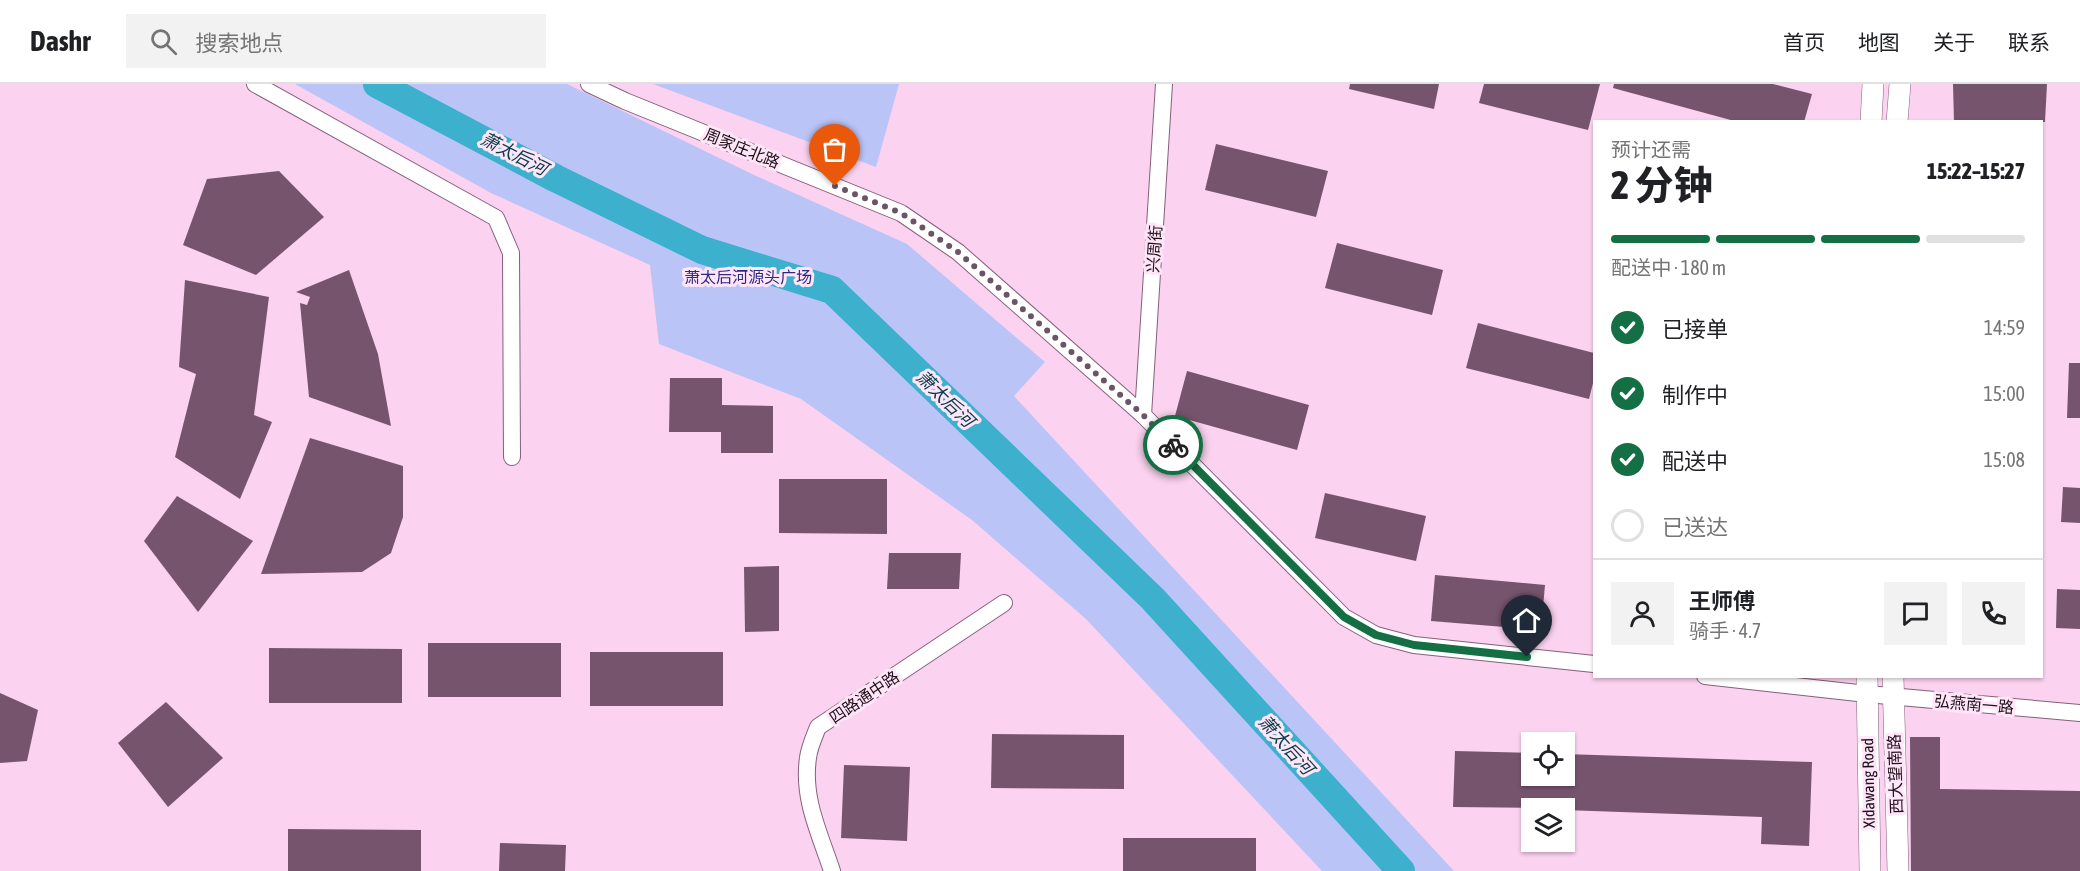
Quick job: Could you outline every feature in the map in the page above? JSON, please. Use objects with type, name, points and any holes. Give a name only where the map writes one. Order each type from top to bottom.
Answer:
[{"type":"main road","points":[[1871,120],[1873,84]]},
{"type":"main road","points":[[1897,120],[1900,84]]},
{"type":"main road","name":"Xidawang Road","points":[[1867,685],[1869,871]]},
{"type":"main road","name":"西大望南路","points":[[1893,687],[1898,871]]},
{"type":"street","points":[[255,84],[496,218],[511,253],[512,457]]},
{"type":"street","name":"周家庄北路","points":[[589,84],[625,101],[901,213],[958,252],[1143,415],[1344,617],[1376,635],[1414,645],[1593,664]]},
{"type":"street","name":"兴周街","points":[[1143,415],[1164,84]]},
{"type":"street","name":"四路通中路","points":[[832,871],[813,822],[806,781],[808,756],[818,727],[1004,603]]},
{"type":"street","points":[[1741,678],[1867,685]]},
{"type":"street","name":"弘燕南一路","points":[[1867,685],[2080,713]]},
{"type":"green space","name":"萧太后河源头广场","points":[[295,84],[567,84],[754,175],[907,244],[1045,362],[1014,396],[1454,871],[1322,871],[1086,619],[972,520],[801,399],[659,344],[650,265],[491,193]]},
{"type":"green space","points":[[653,84],[899,84],[876,167]]},
{"type":"building","points":[[1350,84],[1439,84],[1434,109],[1349,89]]},
{"type":"building","points":[[1484,84],[1600,84],[1588,130],[1479,103]]},
{"type":"building","points":[[1614,84],[1773,84],[1812,94],[1805,120],[1731,120],[1613,88]]},
{"type":"building","points":[[1953,84],[2047,84],[2045,122],[2043,120],[1954,120]]},
{"type":"building","points":[[1216,144],[1328,171],[1316,217],[1205,190]]},
{"type":"building","points":[[279,171],[324,217],[256,275],[183,245],[207,179]]},
{"type":"building","points":[[1337,243],[1443,270],[1432,315],[1325,288]]},
{"type":"building","points":[[349,270],[378,354],[391,426],[309,397],[300,303],[307,305],[310,297],[296,292]]},
{"type":"building","points":[[185,280],[269,297],[254,415],[272,422],[240,499],[175,457],[196,374],[179,367]]},
{"type":"building","points":[[1478,323],[1593,353],[1593,383],[1589,399],[1466,368]]},
{"type":"building","points":[[2069,363],[2080,363],[2080,418],[2067,418]]},
{"type":"building","points":[[1187,371],[1309,405],[1297,450],[1175,416]]},
{"type":"building","points":[[670,378],[722,378],[722,405],[773,406],[773,453],[721,453],[721,432],[669,432]]},
{"type":"building","points":[[310,438],[403,466],[403,517],[391,553],[362,572],[261,574]]},
{"type":"building","points":[[779,479],[887,479],[887,534],[779,533]]},
{"type":"building","points":[[2063,487],[2080,488],[2080,523],[2061,522]]},
{"type":"building","points":[[1325,493],[1426,516],[1416,561],[1315,538]]},
{"type":"building","points":[[177,496],[253,541],[198,612],[144,541]]},
{"type":"building","points":[[889,553],[961,553],[959,589],[887,589]]},
{"type":"building","points":[[779,566],[779,631],[745,632],[744,567]]},
{"type":"building","points":[[1435,575],[1545,585],[1541,630],[1431,621]]},
{"type":"building","points":[[2057,589],[2080,590],[2080,629],[2056,628]]},
{"type":"building","points":[[428,643],[561,643],[561,697],[428,697]]},
{"type":"building","points":[[269,648],[402,649],[402,703],[269,703]]},
{"type":"building","points":[[590,652],[723,652],[723,706],[590,706]]},
{"type":"building","points":[[0,693],[38,710],[27,761],[0,763]]},
{"type":"building","points":[[166,702],[223,758],[168,807],[118,743]]},
{"type":"building","points":[[992,734],[1124,735],[1124,789],[991,788]]},
{"type":"building","points":[[1910,737],[1940,737],[1940,789],[2080,791],[2080,871],[1911,871]]},
{"type":"building","points":[[1455,751],[1521,753],[1521,786],[1575,786],[1575,754],[1812,762],[1809,846],[1761,844],[1762,817],[1575,810],[1575,798],[1521,798],[1521,808],[1453,807]]},
{"type":"building","points":[[844,765],[910,767],[907,841],[841,838]]},
{"type":"building","points":[[288,829],[421,830],[421,871],[288,871]]},
{"type":"building","points":[[1123,838],[1256,838],[1256,871],[1123,871]]},
{"type":"building","points":[[500,843],[566,845],[565,871],[499,871]]},
{"type":"waterway","name":"萧太后河","points":[[377,84],[555,178],[702,250],[832,290],[1153,599],[1401,871]]},
{"type":"way so far","points":[[835,186],[901,213],[958,252],[1143,415],[1173,445]]},
{"type":"route","points":[[1173,445],[1344,617],[1376,635],[1414,645],[1527,657]]}]
